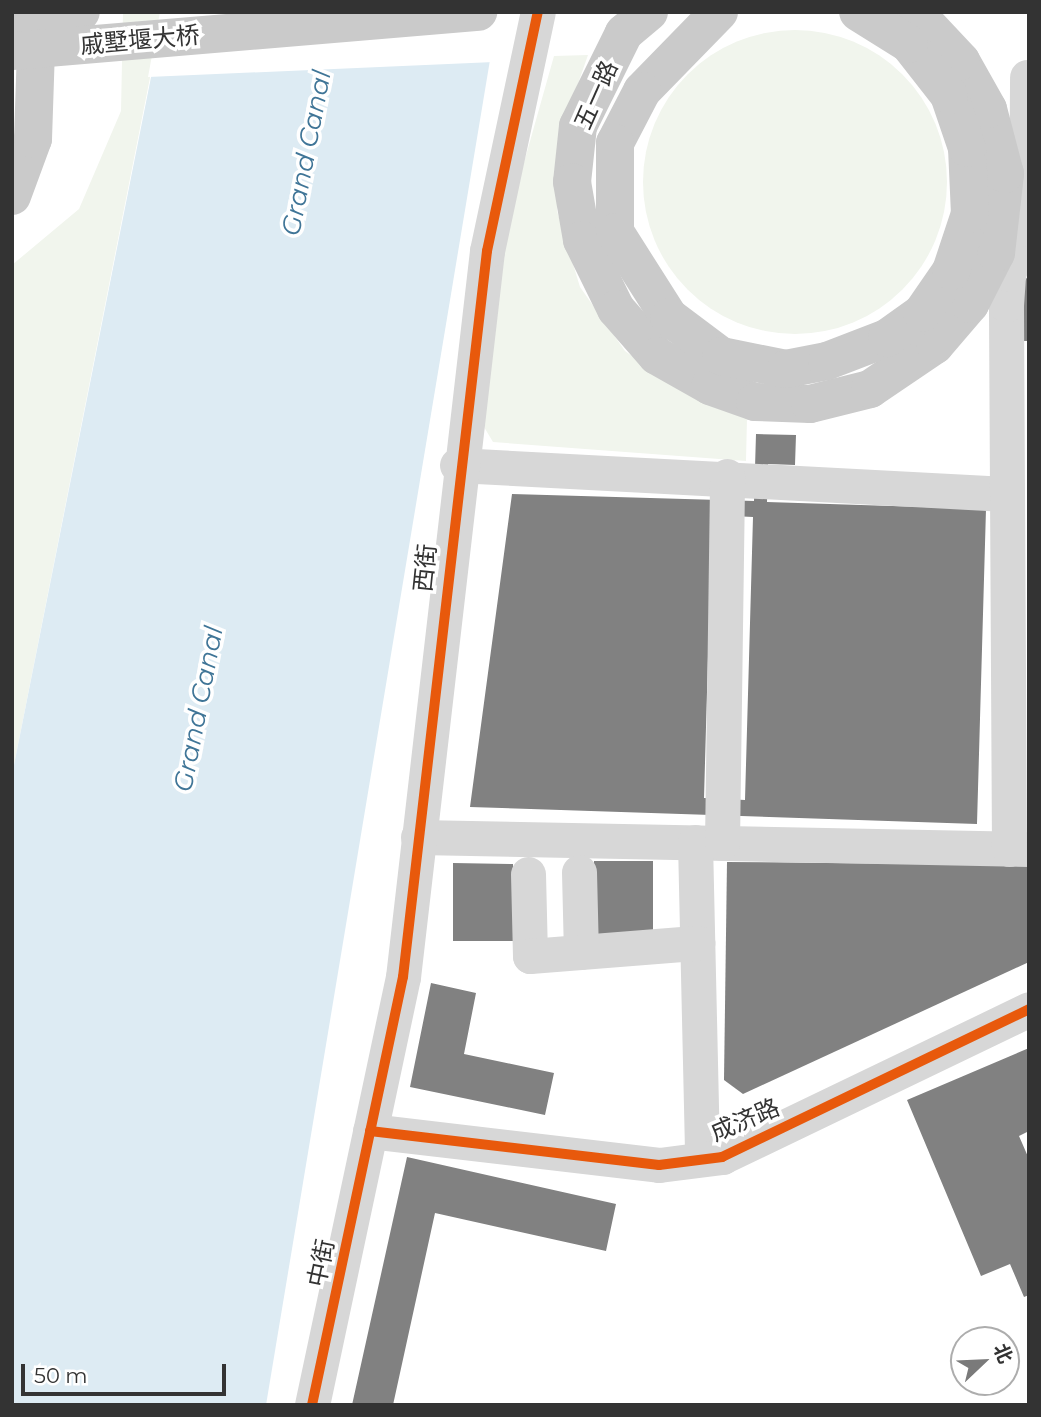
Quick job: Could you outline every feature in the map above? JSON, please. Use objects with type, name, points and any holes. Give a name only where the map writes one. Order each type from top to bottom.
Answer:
[{"type":"main road","points":[[12,196],[33,139],[37,12]]},
{"type":"main road","name":"戚墅堰大桥","points":[[12,18],[81,12]]},
{"type":"main road","name":"戚墅堰大桥","points":[[12,51],[478,12]]},
{"type":"main road","name":"五一路","points":[[649,12],[624,33],[578,126],[572,182],[582,240],[615,309],[657,356],[710,386],[755,402],[810,404],[870,389],[935,345],[970,304],[996,253],[1005,174],[981,97],[961,61],[915,12]]},
{"type":"main road","name":"五一路","points":[[719,12],[642,91],[615,143],[615,232],[649,292],[670,317],[721,356],[786,369],[827,361],[887,338],[922,313],[951,271],[971,214],[967,148],[949,95],[909,44],[858,12]]},
{"type":"street","name":"西街","points":[[370,1131],[403,977],[457,465],[487,251],[538,12]]},
{"type":"street","points":[[418,837],[1019,849],[1006,494],[1017,363],[1008,274],[1026,229],[1027,77]]},
{"type":"street","points":[[457,465],[727,476],[1006,494]]},
{"type":"street","points":[[702,1159],[697,943],[709,843],[727,476]]},
{"type":"street","points":[[579,872],[581,952]]},
{"type":"street","points":[[528,874],[530,956],[697,943]]},
{"type":"street","name":"成济路","points":[[370,1131],[659,1166],[722,1157],[1029,1009]]},
{"type":"street","name":"中街","points":[[312,1405],[370,1131]]},
{"type":"shaded area","points":[[123,12],[163,12],[12,775],[12,265],[79,209],[121,111]]},
{"type":"shaded area","points":[[795,30],[825,33],[853,42],[879,56],[902,75],[921,98],[935,124],[944,152],[947,182],[944,212],[935,240],[921,266],[902,289],[879,308],[853,322],[825,331],[795,334],[765,331],[737,322],[711,308],[688,289],[669,266],[655,240],[646,212],[643,182],[646,152],[655,124],[669,98],[688,75],[711,56],[737,42],[765,33]]},
{"type":"shaded area","points":[[588,55],[559,138],[557,211],[580,287],[625,351],[683,392],[747,418],[746,461],[493,442],[481,422],[501,244],[554,56]]},
{"type":"water","name":"Grand Canal","points":[[164,12],[498,12],[266,1405],[12,1405],[12,775]]},
{"type":"pier","points":[[160,12],[502,12],[494,62],[148,77]]},
{"type":"building","points":[[1029,274],[1029,341],[1022,341],[1023,284]]},
{"type":"building","points":[[756,434],[796,435],[795,465],[768,464],[767,502],[986,509],[977,824],[470,807],[512,494],[754,501]],"holes":[[[712,515],[753,517],[745,800],[704,798]]]},
{"type":"building","points":[[594,861],[653,861],[653,938],[593,938]]},
{"type":"building","points":[[727,862],[1029,865],[1029,962],[743,1094],[724,1080]]},
{"type":"building","points":[[453,863],[513,864],[513,941],[453,941]]},
{"type":"building","points":[[431,983],[476,993],[464,1054],[554,1073],[545,1115],[410,1087]]},
{"type":"building","points":[[1029,1048],[1029,1131],[1019,1136],[1029,1159],[1029,1295],[1024,1297],[1010,1264],[981,1276],[907,1100]]},
{"type":"building","points":[[407,1157],[616,1204],[606,1251],[435,1213],[393,1405],[352,1405]]},
{"type":"cycle path","points":[[312,1405],[403,977],[487,251],[538,12]]},
{"type":"cycle path","points":[[370,1131],[659,1165],[722,1157],[1029,1009]]}]
